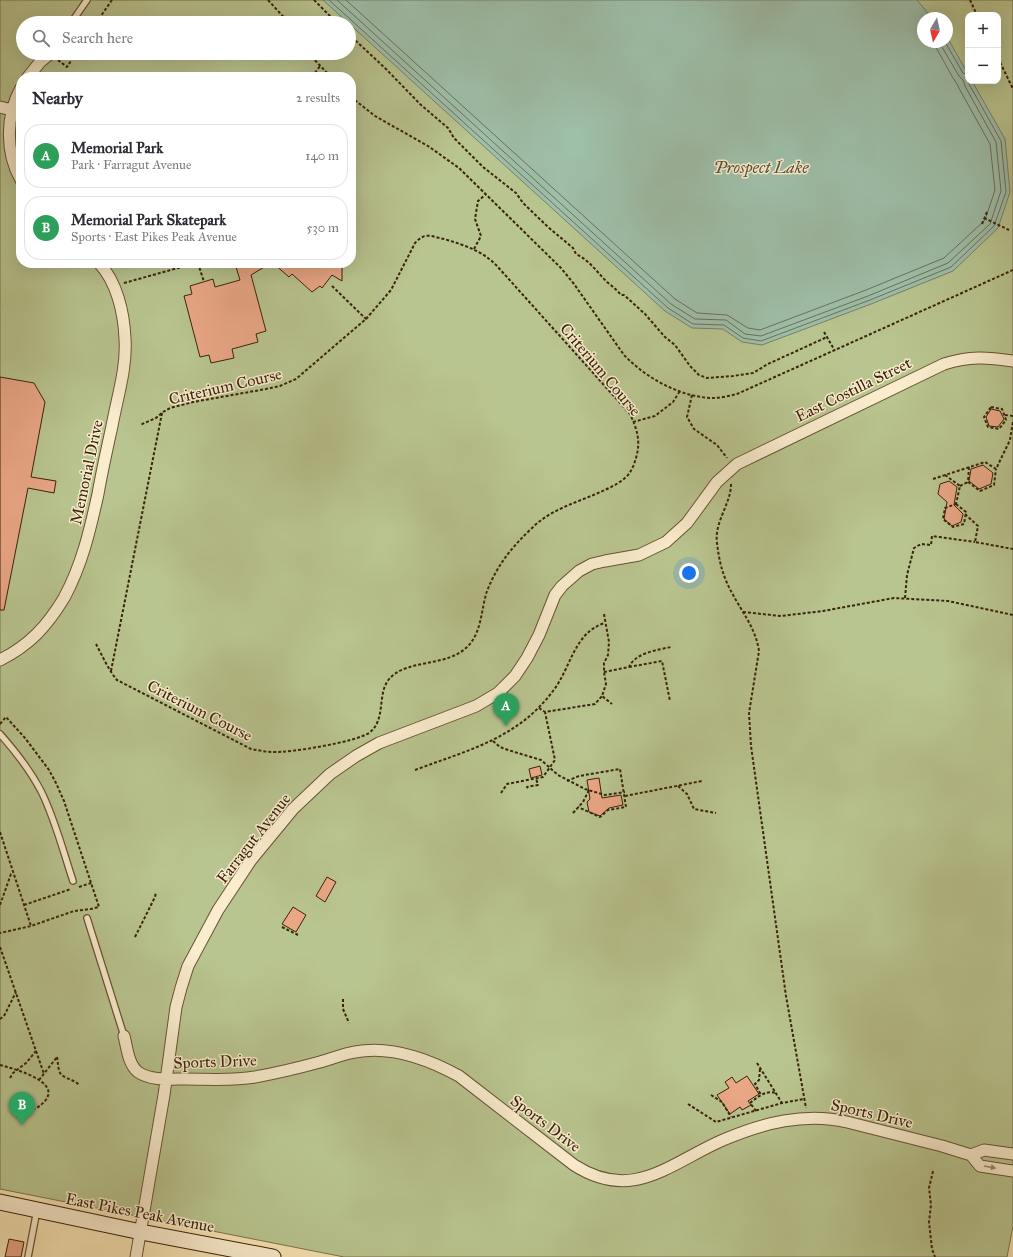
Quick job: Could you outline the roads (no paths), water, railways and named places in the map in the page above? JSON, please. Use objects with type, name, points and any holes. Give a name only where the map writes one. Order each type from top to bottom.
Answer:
[{"type":"main road","name":"East Pikes Peak Avenue","points":[[0,1202],[249,1255],[273,1257]]},
{"type":"street","points":[[32,72],[40,62],[45,60]]},
{"type":"street","points":[[16,100],[12,110],[10,127],[12,154],[16,169]]},
{"type":"street","points":[[0,108],[12,110]]},
{"type":"street","name":"Memorial Drive","points":[[0,660],[26,645],[48,622],[70,585],[86,546],[122,378],[126,340],[121,310],[114,286],[103,268]]},
{"type":"street","name":"East Costilla Street","points":[[717,482],[729,471],[750,457],[944,364],[972,357],[1013,361]]},
{"type":"street","name":"Farragut Avenue","points":[[136,1257],[164,1095],[176,1007],[188,966],[218,910],[261,848],[293,809],[330,774],[362,753],[379,743],[403,733],[476,706],[498,693],[516,676],[527,658],[539,635],[555,595],[562,586],[579,571],[592,564],[639,555],[666,542],[687,523],[717,482]]},
{"type":"street","name":"Sports Drive","points":[[124,1036],[133,1066],[144,1075],[166,1079],[221,1080],[253,1077],[320,1062],[355,1052],[378,1051],[402,1054],[431,1062],[459,1076],[585,1172],[607,1180],[620,1181],[646,1177],[722,1140],[754,1128],[808,1117],[841,1120],[942,1146],[971,1156],[980,1166],[1013,1172]]},
{"type":"street","points":[[971,1156],[984,1150],[1013,1154]]},
{"type":"lane","points":[[76,16],[87,0]]},
{"type":"lane","points":[[0,734],[18,756],[41,792],[52,818],[74,881]]},
{"type":"lane","points":[[87,918],[124,1036]]},
{"type":"lane","points":[[28,1257],[37,1210]]},
{"type":"water","name":"Prospect Lake","points":[[323,0],[917,0],[927,12],[917,12],[917,48],[953,48],[965,69],[965,84],[974,84],[1005,139],[1010,192],[998,228],[953,271],[762,345],[742,342],[723,329],[692,328],[665,311],[356,30],[356,16],[341,16]]},
{"type":"place","name":"Memorial Park","points":[[506,726]]},
{"type":"place","name":"Memorial Park Skatepark","points":[[22,1125]]}]
